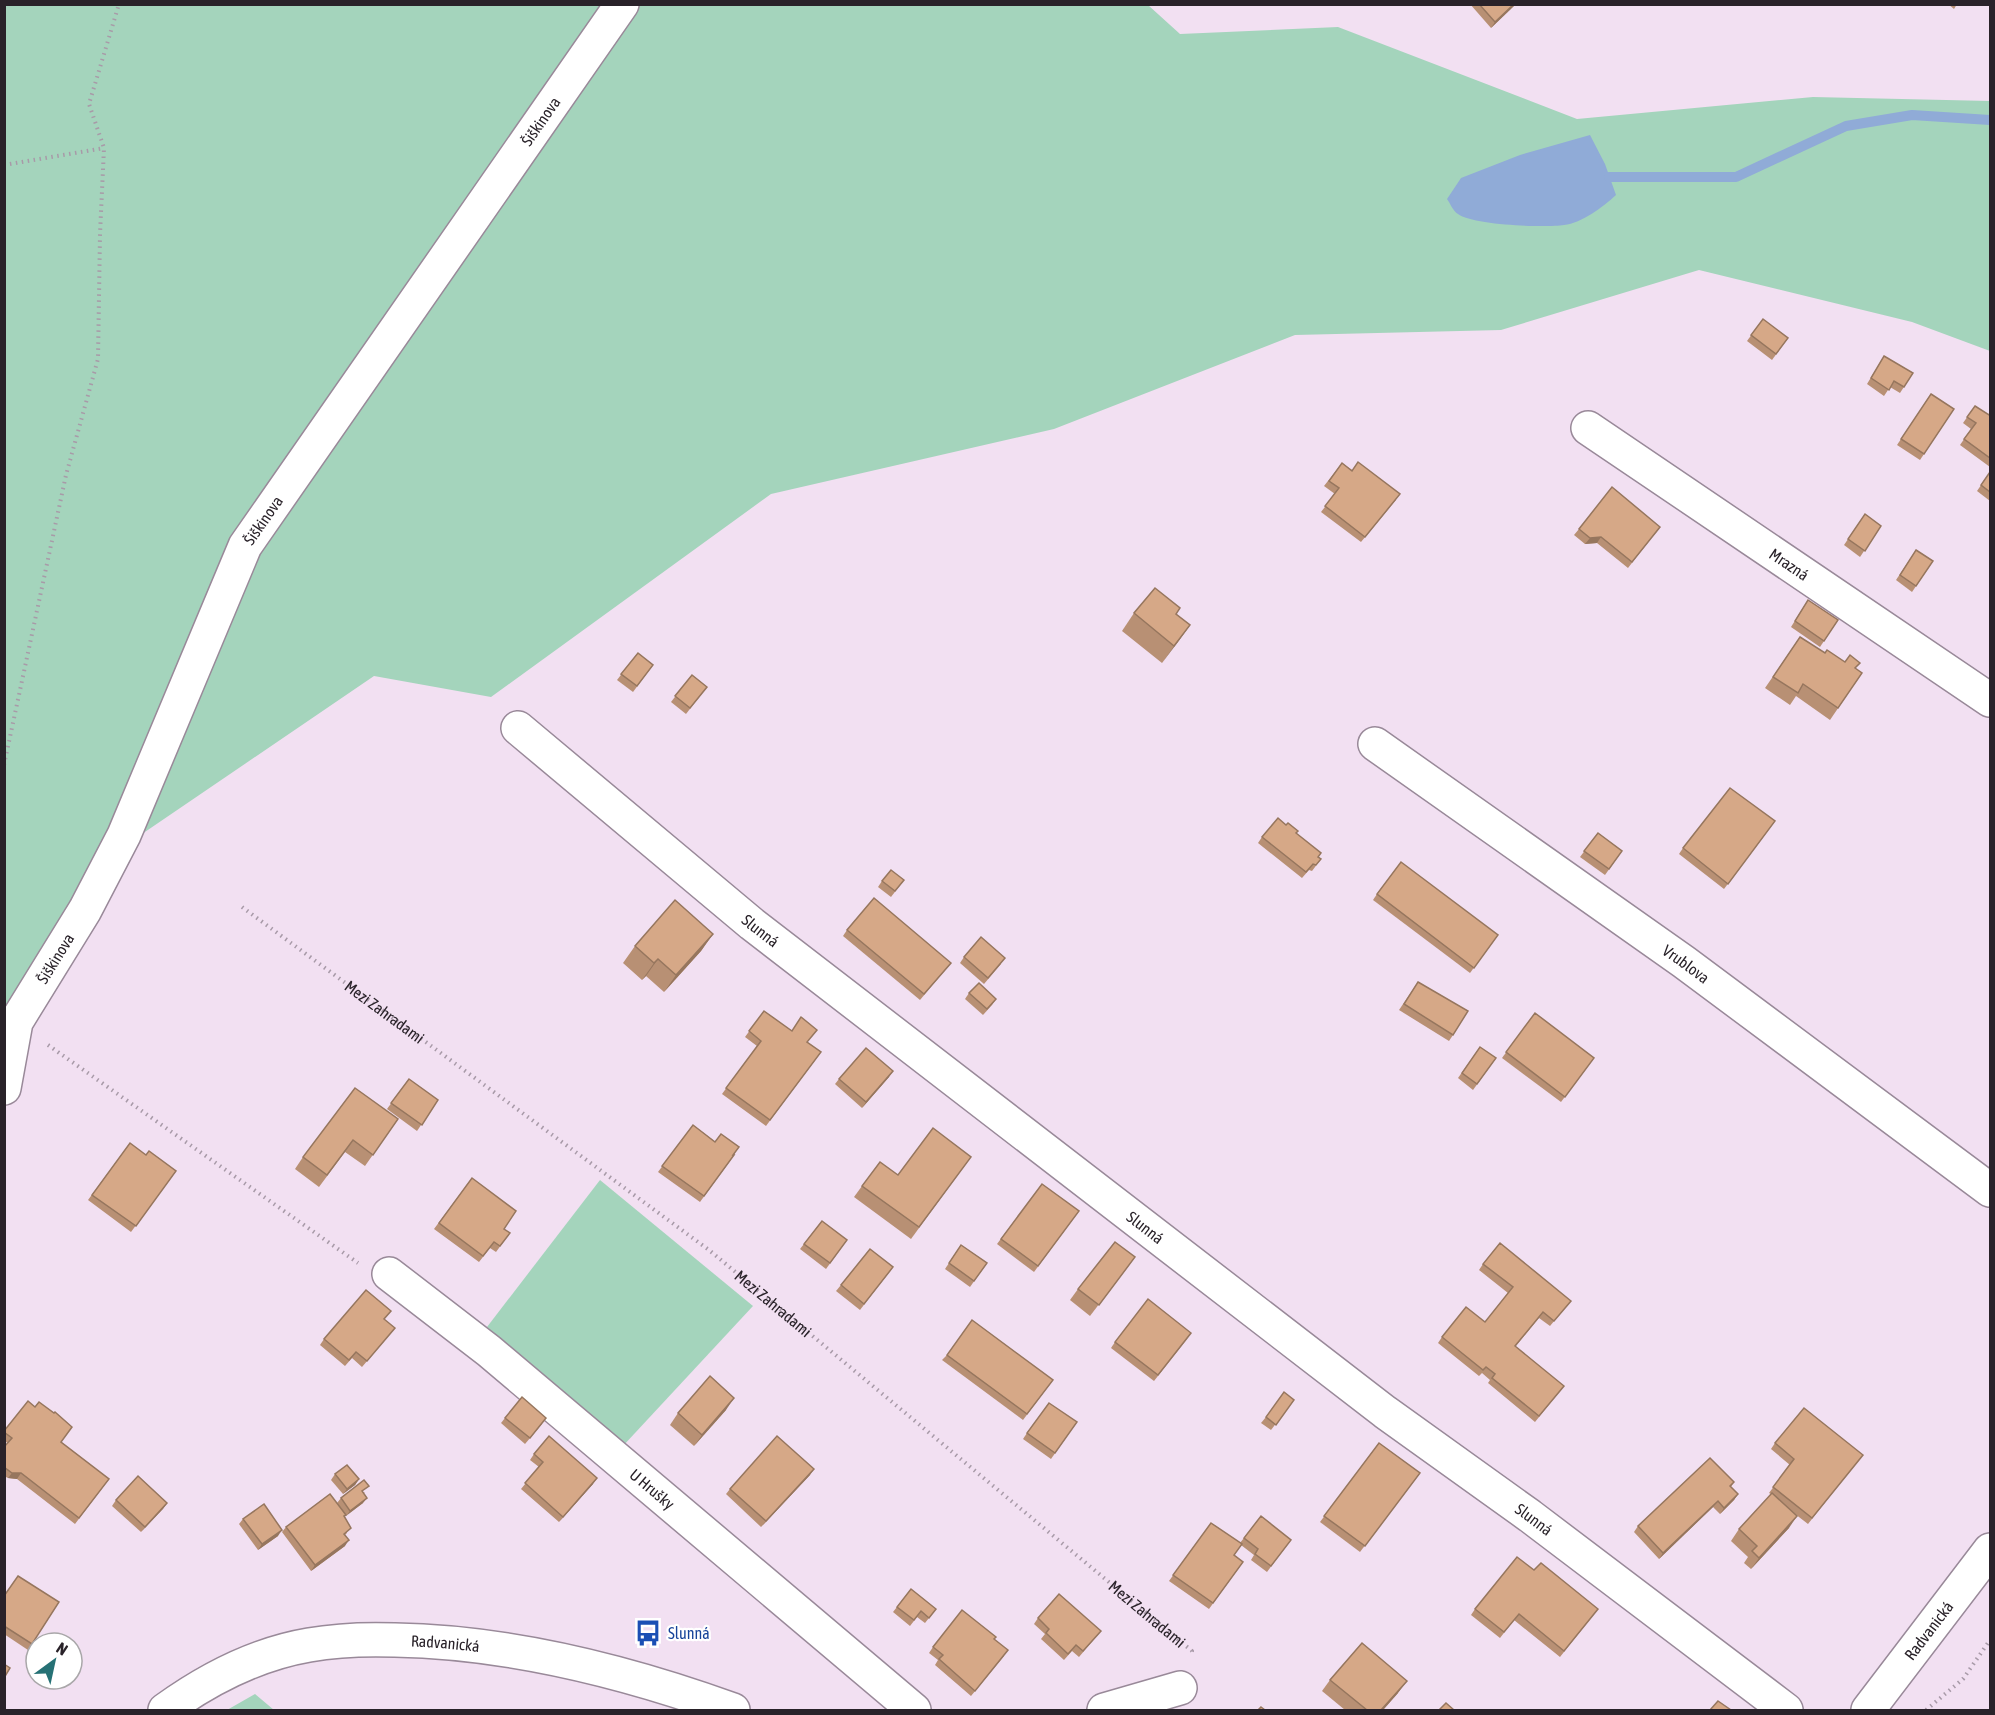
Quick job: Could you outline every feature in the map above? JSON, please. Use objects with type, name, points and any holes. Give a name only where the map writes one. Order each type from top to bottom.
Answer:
[{"type":"street","name":"Šiškinova","points":[[4,1088],[16,1022],[85,910],[124,835],[245,546],[622,4]]},
{"type":"street","name":"Mrazná","points":[[1588,428],[1990,700]]},
{"type":"street","name":"Slunná","points":[[518,728],[752,924],[1385,1412],[1530,1516],[1786,1710]]},
{"type":"street","name":"Vrublova","points":[[1375,744],[1684,962],[1990,1190]]},
{"type":"street","name":"U Hrušky","points":[[389,1274],[489,1351],[914,1710]]},
{"type":"street","name":"Radvanická","points":[[1868,1710],[1990,1550]]},
{"type":"street","name":"Radvanická","points":[[165,1710],[201,1686],[260,1658],[333,1641],[383,1640],[437,1641],[568,1662],[653,1684],[733,1710]]},
{"type":"street","points":[[1104,1710],[1180,1688]]},
{"type":"path","points":[[4,765],[66,476],[98,358],[104,148],[89,104],[119,4]]},
{"type":"path","points":[[4,165],[104,148]]},
{"type":"path","name":"Mezi Zahradami","points":[[242,907],[709,1250],[1192,1650],[1180,1688]]},
{"type":"path","points":[[16,1022],[370,1272],[389,1274]]},
{"type":"path","points":[[1926,1710],[1963,1679],[1990,1641]]},
{"type":"green space","points":[[5,5],[1148,5],[1180,34],[1338,27],[1577,119],[1813,97],[1990,101],[1990,351],[1912,322],[1699,270],[1501,330],[1295,335],[1054,429],[771,494],[491,697],[374,676],[139,836],[5,1072]]},
{"type":"green space","points":[[600,1180],[753,1306],[622,1447],[487,1327]]},
{"type":"green space","points":[[255,1694],[274,1710],[227,1710]]},
{"type":"water","points":[[1590,135],[1605,164],[1616,195],[1585,218],[1571,224],[1541,226],[1478,221],[1458,214],[1447,199],[1461,178],[1520,155]]},
{"type":"building","points":[[1479,4],[1514,4],[1495,22]]},
{"type":"building","points":[[1763,319],[1788,338],[1776,354],[1751,335]]},
{"type":"building","points":[[1884,356],[1913,373],[1904,387],[1894,381],[1889,390],[1871,378]]},
{"type":"building","points":[[1931,394],[1954,409],[1924,454],[1901,439]]},
{"type":"building","points":[[1975,406],[1989,415],[1990,413],[1990,458],[1964,439],[1976,423],[1967,417]]},
{"type":"building","points":[[1358,462],[1400,494],[1365,537],[1325,506],[1339,488],[1329,481],[1342,463],[1352,471]]},
{"type":"building","points":[[1990,472],[1990,492],[1981,485]]},
{"type":"building","points":[[1612,487],[1660,527],[1632,562],[1601,537],[1590,538],[1579,529]]},
{"type":"building","points":[[1865,514],[1881,526],[1865,551],[1848,539]]},
{"type":"building","points":[[1916,550],[1933,561],[1916,586],[1900,575]]},
{"type":"building","points":[[1155,588],[1180,608],[1176,614],[1190,625],[1174,646],[1134,613]]},
{"type":"building","points":[[1808,600],[1838,620],[1824,641],[1795,621]]},
{"type":"building","points":[[1800,637],[1825,653],[1827,650],[1845,662],[1850,655],[1860,663],[1855,668],[1862,673],[1838,708],[1803,684],[1798,693],[1773,677]]},
{"type":"building","points":[[638,653],[653,665],[637,686],[621,674]]},
{"type":"building","points":[[692,675],[707,687],[690,708],[675,696]]},
{"type":"building","points":[[1730,788],[1775,821],[1728,884],[1683,848]]},
{"type":"building","points":[[1278,818],[1298,831],[1296,833],[1321,853],[1318,857],[1321,859],[1306,872],[1262,837]]},
{"type":"building","points":[[1598,833],[1622,851],[1609,869],[1584,851]]},
{"type":"building","points":[[1401,862],[1498,935],[1474,968],[1377,894]]},
{"type":"building","points":[[891,870],[904,880],[895,891],[882,881]]},
{"type":"building","points":[[874,898],[951,963],[924,994],[847,930]]},
{"type":"building","points":[[675,900],[713,934],[676,975],[658,959],[654,963],[635,946]]},
{"type":"building","points":[[981,937],[1005,958],[988,978],[964,957]]},
{"type":"building","points":[[1418,982],[1468,1011],[1453,1035],[1404,1004]]},
{"type":"building","points":[[979,983],[996,999],[987,1009],[969,993]]},
{"type":"building","points":[[764,1011],[792,1031],[801,1017],[817,1030],[807,1042],[821,1052],[770,1120],[726,1088],[761,1041],[749,1031]]},
{"type":"building","points":[[1535,1013],[1594,1058],[1565,1097],[1506,1052]]},
{"type":"building","points":[[1480,1047],[1496,1058],[1477,1084],[1462,1073]]},
{"type":"building","points":[[866,1048],[893,1071],[866,1102],[839,1079]]},
{"type":"building","points":[[409,1079],[438,1100],[422,1125],[391,1103]]},
{"type":"building","points":[[355,1088],[398,1119],[373,1155],[353,1140],[327,1175],[303,1157]]},
{"type":"building","points":[[693,1125],[715,1142],[721,1134],[739,1147],[704,1196],[662,1166]]},
{"type":"building","points":[[933,1128],[971,1157],[919,1227],[862,1186],[880,1162],[898,1175]]},
{"type":"building","points":[[130,1143],[146,1155],[149,1151],[176,1171],[136,1226],[92,1195]]},
{"type":"building","points":[[472,1178],[516,1211],[504,1229],[510,1233],[500,1246],[494,1242],[483,1256],[439,1223]]},
{"type":"building","points":[[1042,1184],[1079,1211],[1038,1266],[1001,1239]]},
{"type":"building","points":[[822,1221],[847,1240],[830,1263],[804,1244]]},
{"type":"building","points":[[1115,1242],[1135,1257],[1099,1305],[1078,1289]]},
{"type":"building","points":[[1500,1243],[1571,1301],[1554,1321],[1543,1312],[1515,1346],[1564,1386],[1539,1416],[1492,1378],[1495,1374],[1486,1367],[1483,1370],[1442,1337],[1466,1307],[1485,1322],[1513,1287],[1483,1264]]},
{"type":"building","points":[[961,1245],[987,1263],[974,1281],[949,1263]]},
{"type":"building","points":[[870,1249],[893,1267],[864,1304],[841,1285]]},
{"type":"building","points":[[366,1290],[391,1311],[384,1319],[395,1328],[367,1361],[356,1352],[349,1360],[324,1339]]},
{"type":"building","points":[[1148,1299],[1191,1333],[1158,1375],[1115,1342]]},
{"type":"building","points":[[972,1320],[1053,1380],[1027,1414],[947,1355]]},
{"type":"building","points":[[710,1376],[734,1398],[702,1435],[678,1413]]},
{"type":"building","points":[[1284,1392],[1294,1400],[1276,1425],[1266,1417]]},
{"type":"building","points":[[522,1397],[546,1418],[530,1438],[505,1418]]},
{"type":"building","points":[[28,1401],[35,1407],[39,1402],[72,1427],[61,1442],[109,1479],[79,1518],[21,1473],[12,1473],[4,1467],[4,1447],[12,1438],[4,1431]]},
{"type":"building","points":[[1049,1403],[1077,1422],[1055,1453],[1027,1433]]},
{"type":"building","points":[[1804,1408],[1863,1455],[1812,1518],[1773,1487],[1794,1459],[1775,1443]]},
{"type":"building","points":[[549,1436],[597,1478],[563,1517],[525,1483],[543,1462],[534,1454]]},
{"type":"building","points":[[777,1436],[814,1469],[766,1521],[730,1489]]},
{"type":"building","points":[[1379,1443],[1420,1473],[1365,1546],[1324,1516]]},
{"type":"building","points":[[1710,1458],[1734,1482],[1730,1486],[1738,1494],[1724,1508],[1718,1501],[1663,1553],[1638,1526]]},
{"type":"building","points":[[347,1465],[359,1479],[347,1489],[335,1474]]},
{"type":"building","points":[[138,1476],[167,1503],[145,1527],[116,1500]]},
{"type":"building","points":[[364,1480],[369,1486],[362,1491],[367,1498],[350,1511],[341,1498]]},
{"type":"building","points":[[1772,1493],[1797,1516],[1759,1558],[1752,1551],[1757,1546],[1739,1529]]},
{"type":"building","points":[[330,1494],[346,1515],[344,1516],[351,1528],[344,1534],[349,1540],[315,1565],[286,1527]]},
{"type":"building","points":[[264,1504],[282,1530],[262,1544],[243,1519]]},
{"type":"building","points":[[1261,1516],[1291,1540],[1271,1566],[1255,1554],[1258,1549],[1244,1538]]},
{"type":"building","points":[[1211,1523],[1242,1544],[1234,1555],[1243,1562],[1213,1603],[1173,1575]]},
{"type":"building","points":[[1517,1557],[1534,1570],[1541,1563],[1598,1609],[1564,1651],[1519,1614],[1504,1632],[1475,1609]]},
{"type":"building","points":[[18,1576],[59,1602],[40,1631],[24,1631],[24,1639],[4,1626],[4,1596]]},
{"type":"building","points":[[911,1589],[936,1609],[929,1618],[921,1611],[914,1620],[897,1607]]},
{"type":"building","points":[[1059,1594],[1101,1631],[1083,1651],[1076,1645],[1068,1654],[1046,1633],[1049,1629],[1038,1618]]},
{"type":"building","points":[[962,1610],[996,1637],[994,1639],[1008,1650],[975,1691],[939,1659],[943,1655],[933,1647]]},
{"type":"building","points":[[1362,1643],[1407,1681],[1381,1710],[1367,1710],[1330,1680]]},
{"type":"building","points":[[4,1664],[10,1668],[4,1678]]},
{"type":"building","points":[[1718,1701],[1731,1710],[1710,1710]]},
{"type":"building","points":[[1446,1703],[1454,1710],[1439,1710]]},
{"type":"waterway","points":[[1609,177],[1736,177],[1846,126],[1912,115],[1990,120]]},
{"type":"place","name":"Slunná","points":[[648,1633]]}]
